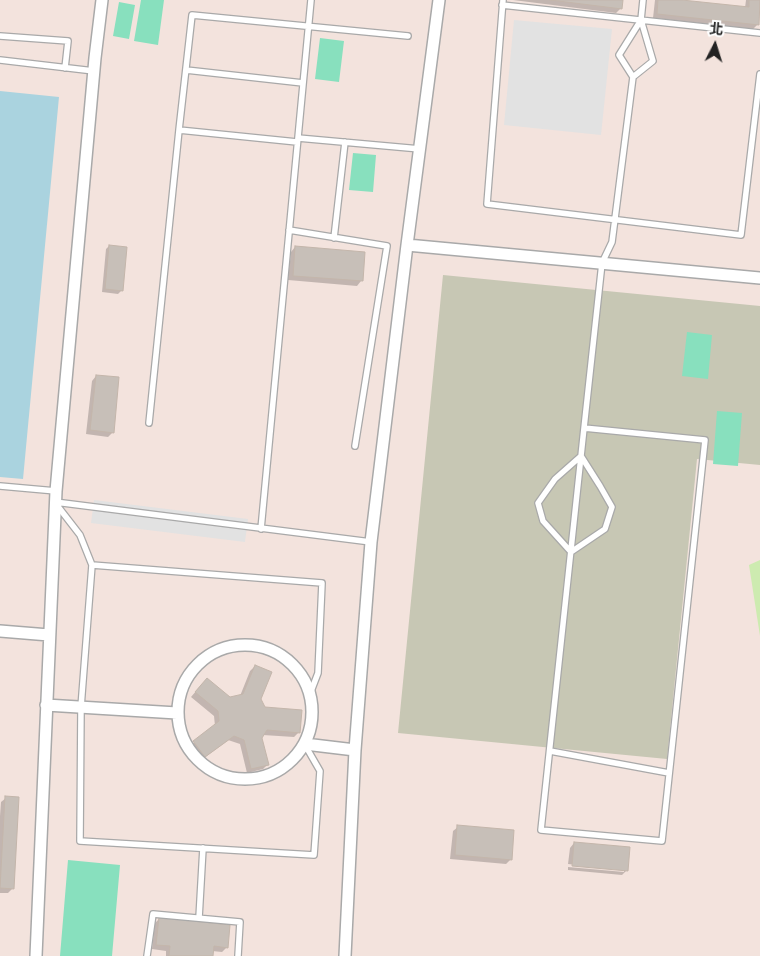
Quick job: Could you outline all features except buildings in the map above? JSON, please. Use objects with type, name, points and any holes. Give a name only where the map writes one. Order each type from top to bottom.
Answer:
[{"type":"street","points":[[36,956],[55,497],[102,0]]},
{"type":"street","points":[[345,956],[355,750],[371,542],[439,0]]},
{"type":"street","points":[[407,245],[760,278]]},
{"type":"street","points":[[0,631],[49,635]]},
{"type":"street","points":[[251,645],[267,649],[282,656],[294,666],[304,679],[310,694],[313,711],[311,728],[305,744],[287,765],[263,777],[236,779],[210,770],[199,762],[190,751],[183,740],[179,727],[179,697],[185,682],[205,658],[219,650],[251,645]]},
{"type":"street","points":[[46,705],[178,713]]},
{"type":"street","points":[[305,744],[355,750]]},
{"type":"lane","points":[[261,529],[311,0]]},
{"type":"lane","points":[[584,428],[705,440],[662,841],[541,830],[550,751],[581,456],[584,428],[602,263],[612,242],[633,77],[619,55],[640,20],[643,0]]},
{"type":"lane","points":[[760,33],[503,3],[487,204],[741,235],[760,74]]},
{"type":"lane","points":[[149,423],[192,15],[408,36]]},
{"type":"lane","points":[[633,77],[653,61],[640,20]]},
{"type":"lane","points":[[0,36],[68,42],[65,68]]},
{"type":"lane","points":[[0,60],[94,71]]},
{"type":"lane","points":[[186,70],[303,83]]},
{"type":"lane","points":[[179,130],[420,149]]},
{"type":"lane","points":[[334,238],[346,142]]},
{"type":"lane","points":[[289,230],[387,246],[355,446]]},
{"type":"lane","points":[[571,552],[543,520],[538,503],[555,480],[581,456]]},
{"type":"lane","points":[[571,552],[606,529],[612,507],[581,456]]},
{"type":"lane","points":[[0,486],[55,497],[261,529],[371,542]]},
{"type":"lane","points":[[55,497],[80,535],[92,565],[82,707],[80,841],[314,855],[320,771],[305,744]]},
{"type":"lane","points":[[92,565],[322,583],[318,673],[310,694]]},
{"type":"lane","points":[[550,751],[670,773]]},
{"type":"lane","points":[[198,918],[203,848]]},
{"type":"lane","points":[[147,956],[153,914],[240,922],[238,956]]},
{"type":"shaded area","points":[[0,0],[760,0],[760,956],[0,956]]},
{"type":"shaded area","points":[[514,20],[612,29],[601,135],[504,125]]},
{"type":"shaded area","points":[[443,275],[760,306],[760,465],[697,459],[667,759],[398,733]]},
{"type":"shaded area","points":[[94,500],[248,519],[245,542],[91,523]]},
{"type":"green space","points":[[141,0],[164,0],[158,45],[134,41]]},
{"type":"green space","points":[[119,2],[135,5],[129,39],[113,36]]},
{"type":"green space","points":[[320,38],[344,41],[339,82],[315,79]]},
{"type":"green space","points":[[353,153],[376,155],[373,192],[349,190]]},
{"type":"green space","points":[[687,332],[712,335],[708,379],[682,376]]},
{"type":"green space","points":[[717,411],[742,413],[738,466],[713,464]]},
{"type":"green space","points":[[760,560],[760,636],[749,565]]},
{"type":"green space","points":[[68,860],[120,865],[112,956],[60,956]]},
{"type":"water","points":[[0,91],[59,97],[23,479],[0,477]]}]
